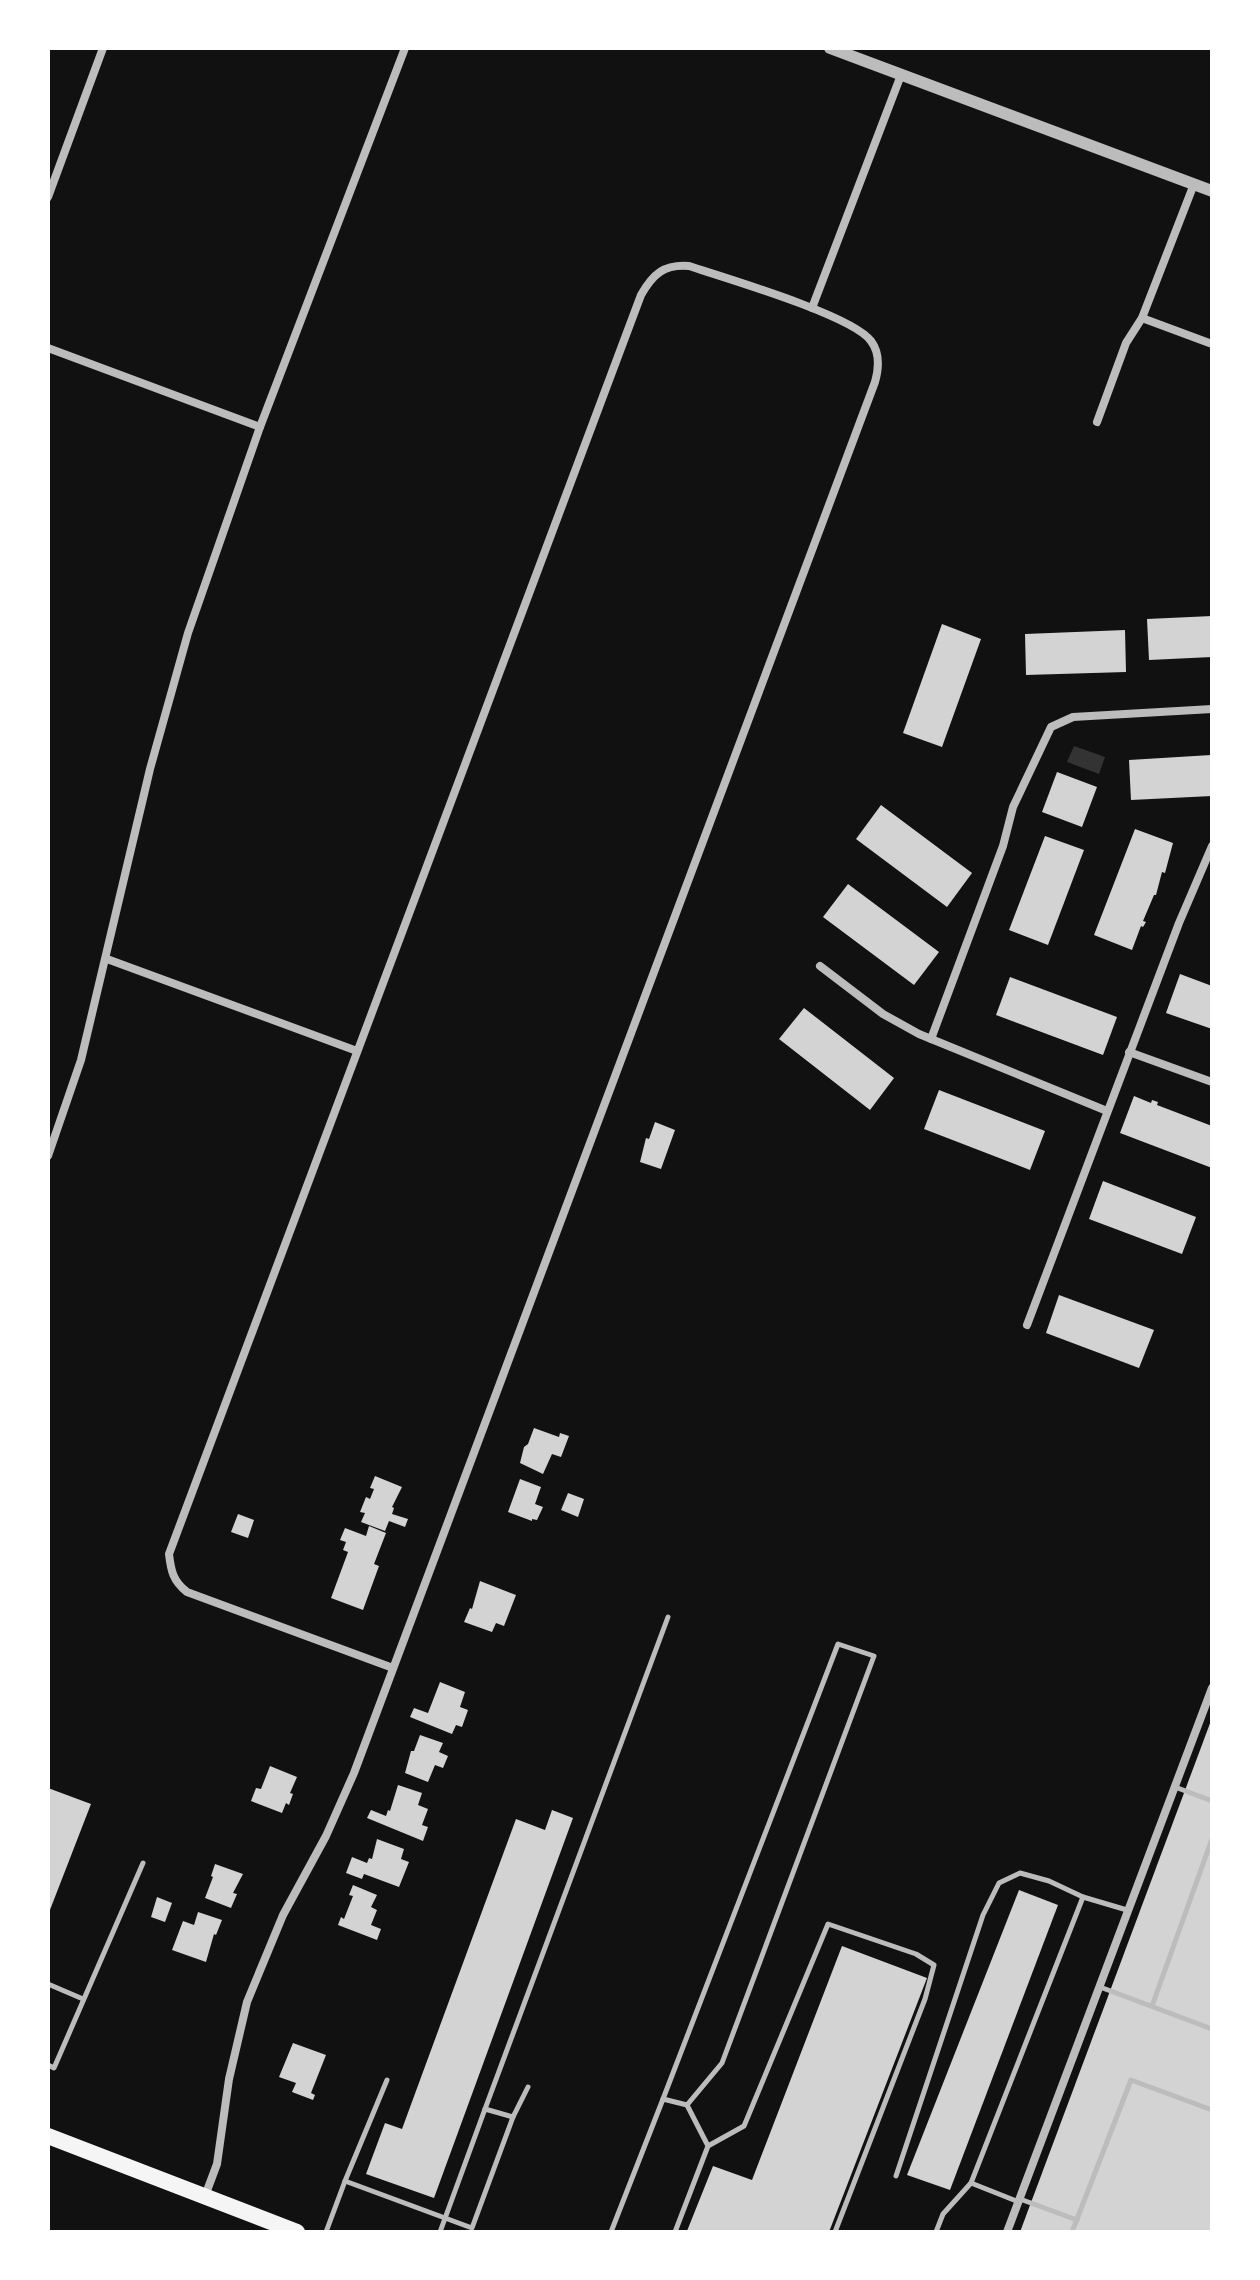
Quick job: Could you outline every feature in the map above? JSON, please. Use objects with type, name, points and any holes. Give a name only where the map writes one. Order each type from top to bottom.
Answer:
[{"type":"main road","points":[[48,2136],[290,2231]]},
{"type":"street","points":[[48,197],[103,48]]},
{"type":"street","points":[[48,1156],[81,1060],[143,798],[188,633],[260,427],[405,48]]},
{"type":"street","points":[[830,48],[1212,191]]},
{"type":"street","points":[[812,308],[901,75]]},
{"type":"street","points":[[1097,422],[1126,343],[1142,318],[1194,184]]},
{"type":"street","points":[[205,2196],[217,2164],[229,2079],[247,2002],[283,1915],[326,1836],[354,1773],[879,368],[872,342],[861,330],[812,308],[689,266],[672,265],[658,271],[641,295],[169,1554],[171,1574],[187,1592],[393,1668]]},
{"type":"street","points":[[1142,318],[1212,344]]},
{"type":"street","points":[[48,348],[260,427]]},
{"type":"street","points":[[931,1039],[1003,846],[1013,807],[1051,727],[1073,717],[1212,709]]},
{"type":"street","points":[[1027,1325],[1129,1052],[1212,846]]},
{"type":"street","points":[[107,959],[357,1051]]},
{"type":"street","points":[[820,966],[883,1014],[931,1039],[1107,1111]]},
{"type":"street","points":[[1129,1052],[1212,1082]]},
{"type":"street","points":[[1007,2232],[1212,1688]]},
{"type":"lane","points":[[440,2232],[668,1617]]},
{"type":"lane","points":[[611,2232],[838,1644],[874,1656],[722,2063],[687,2105]]},
{"type":"lane","points":[[1174,1787],[1212,1801]]},
{"type":"lane","points":[[1152,2006],[1212,1839]]},
{"type":"lane","points":[[48,2065],[54,2068],[143,1863]]},
{"type":"lane","points":[[896,2176],[983,1915],[999,1883],[1020,1873],[1128,1910]]},
{"type":"lane","points":[[936,2232],[943,2214],[971,2183],[1083,1897]]},
{"type":"lane","points":[[675,2232],[708,2146],[744,2126],[828,1924],[916,1954],[934,1965],[925,1999],[835,2232]]},
{"type":"lane","points":[[48,1984],[83,1999]]},
{"type":"lane","points":[[1099,1986],[1212,2029]]},
{"type":"lane","points":[[326,2232],[387,2080]]},
{"type":"lane","points":[[1072,2232],[1131,2080],[1212,2110]]},
{"type":"lane","points":[[345,2181],[472,2228],[513,2117],[528,2087]]},
{"type":"lane","points":[[663,2099],[687,2105],[708,2146]]},
{"type":"lane","points":[[485,2109],[513,2117]]},
{"type":"lane","points":[[971,2183],[1077,2220]]},
{"type":"shaded area","points":[[1074,746],[1105,757],[1099,774],[1067,762]]},
{"type":"building","points":[[1212,616],[1212,657],[1149,660],[1147,619]]},
{"type":"building","points":[[942,624],[981,639],[942,747],[903,733]]},
{"type":"building","points":[[1125,630],[1126,672],[1026,675],[1025,634]]},
{"type":"building","points":[[1211,755],[1212,796],[1131,800],[1129,760]]},
{"type":"building","points":[[1057,772],[1097,787],[1082,827],[1042,812]]},
{"type":"building","points":[[881,805],[972,873],[947,907],[856,839]]},
{"type":"building","points":[[1135,829],[1173,843],[1165,873],[1162,872],[1156,895],[1143,921],[1146,922],[1141,926],[1132,950],[1094,935]]},
{"type":"building","points":[[1045,836],[1084,850],[1048,945],[1009,930]]},
{"type":"building","points":[[848,884],[939,952],[914,985],[823,917]]},
{"type":"building","points":[[1180,974],[1212,986],[1212,1029],[1166,1013]]},
{"type":"building","points":[[1010,977],[1117,1017],[1103,1055],[996,1015]]},
{"type":"building","points":[[804,1008],[894,1078],[870,1110],[779,1039]]},
{"type":"building","points":[[939,1090],[1045,1131],[1030,1170],[924,1129]]},
{"type":"building","points":[[1134,1096],[1151,1103],[1152,1100],[1158,1102],[1157,1105],[1212,1126],[1212,1168],[1120,1133]]},
{"type":"building","points":[[655,1122],[675,1130],[661,1169],[640,1162],[646,1138],[649,1139]]},
{"type":"building","points":[[1103,1181],[1196,1217],[1182,1254],[1089,1219]]},
{"type":"building","points":[[1059,1295],[1154,1330],[1139,1368],[1046,1333]]},
{"type":"building","points":[[534,1428],[559,1437],[560,1433],[569,1436],[561,1457],[552,1454],[543,1474],[520,1463]]},
{"type":"building","points":[[375,1476],[402,1487],[392,1507],[392,1514],[408,1519],[405,1527],[389,1521],[385,1531],[361,1522],[365,1513],[360,1512],[366,1497],[370,1499]]},
{"type":"building","points":[[520,1479],[541,1487],[535,1504],[543,1507],[537,1520],[508,1512]]},
{"type":"building","points":[[568,1493],[584,1499],[578,1517],[561,1510]]},
{"type":"building","points":[[238,1514],[254,1520],[248,1538],[231,1532]]},
{"type":"building","points":[[369,1526],[386,1533],[374,1564],[379,1566],[363,1610],[331,1598],[348,1552],[343,1550],[346,1542],[340,1540],[345,1528],[366,1536]]},
{"type":"building","points":[[480,1581],[516,1595],[504,1626],[496,1623],[492,1632],[464,1622],[472,1609]]},
{"type":"building","points":[[440,1682],[465,1692],[460,1707],[468,1710],[462,1727],[456,1725],[452,1734],[410,1717],[414,1708],[428,1713]]},
{"type":"building","points":[[1212,1718],[1212,2232],[1020,2232]]},
{"type":"building","points":[[420,1735],[443,1743],[439,1752],[448,1756],[443,1768],[435,1765],[428,1782],[405,1773],[411,1751],[414,1751]]},
{"type":"building","points":[[270,1766],[297,1777],[289,1805],[286,1803],[282,1813],[251,1801],[256,1788],[261,1789]]},
{"type":"building","points":[[398,1785],[422,1793],[418,1805],[428,1809],[422,1825],[428,1827],[423,1841],[367,1818],[371,1810],[386,1816]]},
{"type":"building","points":[[48,1788],[91,1804],[48,1915]]},
{"type":"building","points":[[552,1810],[573,1818],[434,2198],[366,2174],[385,2123],[402,2129],[516,1819],[545,1830]]},
{"type":"building","points":[[377,1839],[404,1849],[401,1859],[409,1862],[399,1887],[364,1874],[362,1879],[346,1873],[352,1857],[367,1863],[369,1858],[372,1859]]},
{"type":"building","points":[[215,1864],[243,1874],[233,1893],[237,1894],[231,1908],[205,1898]]},
{"type":"building","points":[[353,1885],[377,1895],[371,1907],[377,1910],[371,1925],[381,1929],[377,1940],[338,1925],[341,1917],[344,1919],[353,1896],[349,1895]]},
{"type":"building","points":[[1019,1890],[1058,1905],[950,2190],[907,2175]]},
{"type":"building","points":[[157,1897],[172,1903],[165,1922],[151,1917]]},
{"type":"building","points":[[198,1912],[222,1920],[214,1934],[206,1962],[172,1950],[183,1921],[194,1925]]},
{"type":"building","points":[[842,1946],[927,1978],[829,2232],[687,2231],[713,2166],[752,2180]]},
{"type":"building","points":[[293,2043],[326,2055],[311,2093],[315,2095],[313,2100],[292,2092],[296,2083],[279,2077]]}]
